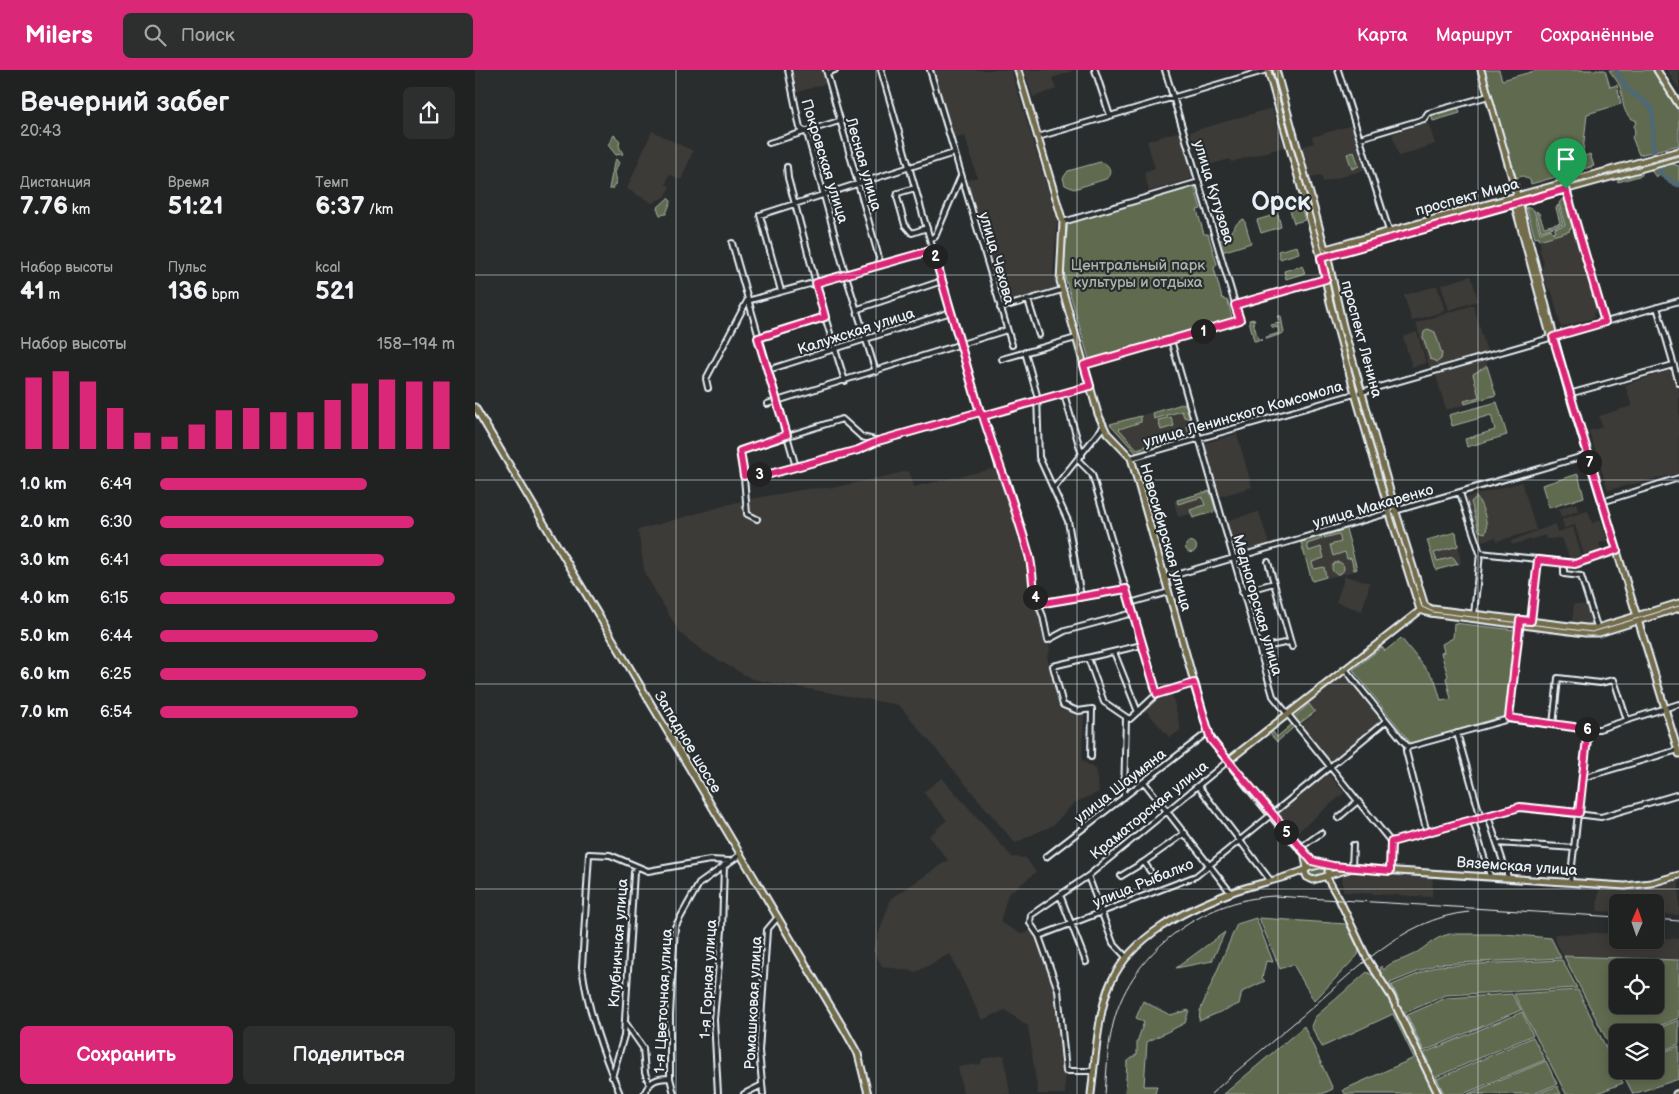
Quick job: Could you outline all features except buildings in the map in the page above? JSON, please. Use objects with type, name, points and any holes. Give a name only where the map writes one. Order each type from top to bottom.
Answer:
[{"type":"main road","name":"Новосибирская улица","points":[[1018,70],[1063,222],[1059,270],[1062,290],[1103,427],[1131,458],[1208,732],[1211,740],[1299,848]]},
{"type":"main road","name":"проспект Ленина","points":[[1267,70],[1287,124]]},
{"type":"main road","name":"проспект Ленина","points":[[1276,70],[1298,165],[1324,257],[1335,286],[1345,358],[1389,514],[1420,610]]},
{"type":"main road","points":[[1481,70],[1517,200],[1550,335],[1553,337],[1678,752]]},
{"type":"main road","points":[[1657,70],[1679,105]]},
{"type":"main road","name":"проспект Мира","points":[[1324,257],[1391,234],[1517,200],[1647,159],[1679,151]]},
{"type":"main road","name":"проспект Мира","points":[[1565,186],[1679,158]]},
{"type":"main road","name":"проспект Мира","points":[[1322,250],[1371,240]]},
{"type":"main road","name":"проспект Ленина","points":[[1324,257],[1330,302],[1340,327]]},
{"type":"main road","name":"проспект Ленина","points":[[1343,339],[1353,360],[1363,392],[1396,512],[1425,606]]},
{"type":"main road","name":"Западное шоссе","points":[[475,407],[858,1054],[868,1094]]},
{"type":"main road","points":[[1420,610],[1598,630],[1666,609],[1679,603]]},
{"type":"main road","points":[[1425,606],[1441,612]]},
{"type":"main road","name":"Краматорская улица","points":[[1228,761],[1425,606]]},
{"type":"main road","points":[[1666,609],[1679,608]]},
{"type":"main road","points":[[1299,848],[1312,861],[1324,864],[1329,869],[1326,876]]},
{"type":"main road","points":[[1299,848],[1307,859],[1305,874],[1309,879]]},
{"type":"main road","points":[[1091,1094],[1105,997],[1110,983],[1126,957],[1135,947],[1154,931],[1231,892],[1324,864]]},
{"type":"main road","name":"Вяземская улица","points":[[1324,864],[1390,871],[1625,886],[1651,883],[1679,874]]},
{"type":"main road","points":[[1283,876],[1309,879],[1352,868]]},
{"type":"main road","points":[[1326,876],[1368,960],[1391,996],[1438,1094]]},
{"type":"street","name":"Покровская улица","points":[[788,70],[800,128],[806,131],[876,372]]},
{"type":"street","points":[[827,71],[835,70]]},
{"type":"street","points":[[881,70],[980,412],[983,416],[1030,558],[1034,594],[1043,616],[1048,640],[1065,631],[1133,613]]},
{"type":"street","name":"улица Чехова","points":[[929,70],[1012,345]]},
{"type":"street","points":[[1095,70],[1110,116]]},
{"type":"street","name":"улица Кутузова","points":[[1165,70],[1240,320],[1171,340]]},
{"type":"street","points":[[1038,137],[1267,70]]},
{"type":"street","points":[[1338,70],[1391,234]]},
{"type":"street","name":"Лесная улица","points":[[827,71],[839,121],[859,184],[881,265]]},
{"type":"street","points":[[1360,138],[1424,119],[1428,113],[1489,96]]},
{"type":"street","points":[[769,143],[839,121]]},
{"type":"street","points":[[781,291],[760,215],[954,153]]},
{"type":"street","points":[[787,167],[825,317],[837,350],[845,381]]},
{"type":"street","points":[[930,238],[935,237],[961,176]]},
{"type":"street","points":[[1063,222],[1199,182]]},
{"type":"street","points":[[1565,186],[1605,322]]},
{"type":"street","points":[[915,188],[898,193],[897,197],[905,225],[912,232],[927,228]]},
{"type":"street","points":[[732,243],[747,301],[796,466]]},
{"type":"street","points":[[708,388],[706,379],[747,301],[933,250]]},
{"type":"street","points":[[1235,305],[1326,279]]},
{"type":"street","points":[[858,309],[943,281]]},
{"type":"street","points":[[1328,288],[1335,286]]},
{"type":"street","points":[[1000,308],[1062,290]]},
{"type":"street","points":[[1028,300],[1039,336]]},
{"type":"street","points":[[1330,302],[1337,300]]},
{"type":"street","name":"улица Ленинского Комсомола","points":[[1131,458],[1679,301]]},
{"type":"street","points":[[1657,307],[1679,383]]},
{"type":"street","name":"Калужская улица","points":[[768,370],[837,350],[951,312]]},
{"type":"street","points":[[758,338],[825,317]]},
{"type":"street","points":[[767,404],[876,372],[1007,330]]},
{"type":"street","points":[[1002,359],[1076,338]]},
{"type":"street","points":[[1084,365],[1171,340]]},
{"type":"street","name":"Медногорская улица","points":[[1171,340],[1273,696],[1391,842]]},
{"type":"street","points":[[1025,352],[1037,396],[1039,457],[1055,488],[1071,532],[1081,597]]},
{"type":"street","points":[[1345,358],[1353,360]]},
{"type":"street","points":[[1347,364],[1353,360]]},
{"type":"street","points":[[1569,394],[1673,365]]},
{"type":"street","points":[[983,416],[1090,386]]},
{"type":"street","points":[[1065,394],[1082,455]]},
{"type":"street","points":[[744,476],[753,473],[770,474],[858,450],[878,441],[980,412]]},
{"type":"street","points":[[757,519],[747,514],[740,451],[841,419],[862,437],[878,441]]},
{"type":"street","points":[[1055,488],[1103,427]]},
{"type":"street","points":[[1372,453],[1379,451]]},
{"type":"street","name":"улица Макаренко","points":[[1165,578],[1587,455]]},
{"type":"street","points":[[1078,460],[1092,474],[1157,694]]},
{"type":"street","points":[[1602,502],[1679,478]]},
{"type":"street","points":[[1460,493],[1480,553],[1474,616]]},
{"type":"street","points":[[1398,543],[1405,540]]},
{"type":"street","points":[[1480,553],[1575,564],[1617,550]]},
{"type":"street","points":[[1532,624],[1538,560]]},
{"type":"street","points":[[1261,656],[1267,653],[1270,646],[1291,644],[1268,562]]},
{"type":"street","points":[[1564,563],[1564,574],[1581,576],[1598,630]]},
{"type":"street","points":[[1406,567],[1412,565]]},
{"type":"street","points":[[1242,592],[1274,583]]},
{"type":"street","points":[[1038,604],[1126,589]]},
{"type":"street","points":[[1130,603],[1169,592]]},
{"type":"street","points":[[1509,718],[1520,622]]},
{"type":"street","points":[[1091,757],[1092,708],[1078,711],[1063,705],[1053,666],[1142,645]]},
{"type":"street","points":[[1114,652],[1137,712]]},
{"type":"street","points":[[1088,658],[1104,702],[1129,719],[1157,694],[1194,683]]},
{"type":"street","points":[[1345,669],[1408,747]]},
{"type":"street","points":[[1553,724],[1558,678],[1600,684],[1615,680],[1627,720]]},
{"type":"street","points":[[1408,747],[1509,718],[1588,729],[1599,728],[1679,704]]},
{"type":"street","points":[[1124,797],[1126,717]]},
{"type":"street","name":"улица Рыбалко","points":[[1039,936],[1196,876],[1386,721]]},
{"type":"street","points":[[1571,882],[1588,729]]},
{"type":"street","name":"улица Шаумяна","points":[[1046,857],[1208,732]]},
{"type":"street","points":[[1457,733],[1481,818]]},
{"type":"street","points":[[1408,747],[1406,751],[1427,833]]},
{"type":"street","points":[[1582,778],[1678,752]]},
{"type":"street","name":"Краматорская улица","points":[[1039,936],[1030,923],[1031,915],[1087,876],[1199,787],[1228,761]]},
{"type":"street","points":[[1144,782],[1231,892]]},
{"type":"street","points":[[1199,787],[1270,880]]},
{"type":"street","points":[[1390,871],[1391,842],[1520,807],[1607,816],[1679,794]]},
{"type":"street","points":[[1338,818],[1358,802]]},
{"type":"street","points":[[1488,816],[1508,878]]},
{"type":"street","points":[[1473,821],[1490,876]]},
{"type":"street","points":[[1121,876],[1185,833]]},
{"type":"street","points":[[1299,848],[1321,833]]},
{"type":"street","points":[[1497,843],[1575,848]]},
{"type":"street","points":[[1352,868],[1353,845]]},
{"type":"street","points":[[620,1094],[612,1077],[587,1001],[582,967],[589,854],[610,855],[647,871],[710,860],[729,861]]},
{"type":"street","points":[[724,864],[741,854]]},
{"type":"street","points":[[1144,862],[1151,871]]},
{"type":"street","name":"1-я Цветочная улица","points":[[674,1094],[670,1078],[670,1015],[675,927],[699,884],[724,864]]},
{"type":"street","name":"1-я Горная улица","points":[[718,1094],[714,1019],[722,930],[724,864]]},
{"type":"street","name":"Клубничная улица","points":[[612,1077],[624,1036],[634,872],[638,867]]},
{"type":"street","points":[[1087,876],[1113,942],[1126,957]]},
{"type":"street","points":[[1060,895],[1086,962]]},
{"type":"street","name":"Ромашковая улица","points":[[763,1094],[759,1051],[767,930],[778,917]]},
{"type":"street","points":[[1039,936],[1058,990],[1066,1071],[1093,1071]]},
{"type":"street","name":"Клубничная улица","points":[[625,1021],[643,1048],[645,1073],[649,1083]]},
{"type":"street","points":[[644,1094],[649,1083],[655,1079],[670,1078]]},
{"type":"street","points":[[744,1094],[762,1085]]},
{"type":"shaded area","points":[[792,70],[826,70],[828,83],[798,92]]},
{"type":"shaded area","points":[[933,70],[1011,70],[1057,220],[1053,274],[1058,289],[1004,306],[965,181],[977,177],[965,136],[953,139]]},
{"type":"shaded area","points":[[1024,70],[1072,71],[1052,78],[1056,89],[1033,97]]},
{"type":"shaded area","points":[[1667,70],[1679,70],[1679,89],[1669,74]]},
{"type":"shaded area","points":[[1272,108],[1284,147],[1231,162],[1230,159],[1201,167],[1190,132]]},
{"type":"shaded area","points":[[1428,122],[1435,144],[1399,156],[1392,134]]},
{"type":"shaded area","points":[[1352,125],[1367,169],[1323,182],[1321,175],[1310,177],[1301,147],[1314,143],[1312,137]]},
{"type":"shaded area","points":[[652,131],[693,151],[681,180],[669,174],[666,184],[670,186],[666,196],[652,203],[627,189]]},
{"type":"shaded area","points":[[1180,131],[1194,178],[1149,191],[1144,172],[1155,168],[1147,141]]},
{"type":"shaded area","points":[[1573,231],[1599,311],[1593,313],[1594,318],[1561,327],[1552,292],[1547,287],[1542,269],[1544,262],[1539,249],[1541,248],[1539,240]]},
{"type":"shaded area","points":[[1471,276],[1478,301],[1449,310],[1441,285]]},
{"type":"shaded area","points":[[1437,286],[1445,311],[1412,321],[1404,295]]},
{"type":"shaded area","points":[[1473,305],[1487,352],[1430,369],[1416,323]]},
{"type":"shaded area","points":[[1417,332],[1426,363],[1412,367],[1403,337]]},
{"type":"shaded area","points":[[1486,361],[1496,396],[1446,410],[1436,375]]},
{"type":"shaded area","points":[[1673,369],[1679,388],[1679,473],[1608,490],[1589,431],[1602,427],[1599,416],[1632,406],[1625,385]]},
{"type":"shaded area","points":[[1186,403],[1195,437],[1136,453],[1109,424]]},
{"type":"shaded area","points":[[1237,434],[1252,487],[1218,497],[1202,444]]},
{"type":"shaded area","points":[[997,468],[1009,505],[1014,511],[1030,563],[1032,595],[1041,617],[1046,640],[1049,642],[1050,651],[1047,657],[1060,710],[1084,714],[1082,760],[1095,769],[1099,792],[1074,803],[1053,825],[1015,843],[899,705],[752,679],[704,652],[680,633],[645,574],[638,530],[745,500],[806,489],[837,487],[909,471],[913,487]]},
{"type":"shaded area","points":[[1522,482],[1536,530],[1497,541],[1496,537],[1478,542],[1465,498]]},
{"type":"shaded area","points":[[1210,491],[1216,512],[1192,519],[1190,514],[1178,517],[1174,501]]},
{"type":"shaded area","points":[[1576,503],[1578,511],[1561,517],[1559,509]]},
{"type":"shaded area","points":[[1588,511],[1592,523],[1601,520],[1608,541],[1599,543],[1602,553],[1585,558],[1575,525],[1564,528],[1562,519]]},
{"type":"shaded area","points":[[1259,512],[1269,544],[1235,553],[1225,521]]},
{"type":"shaded area","points":[[1555,524],[1557,532],[1573,527],[1582,558],[1571,562],[1562,538],[1546,539],[1545,535],[1512,545],[1511,541]]},
{"type":"shaded area","points":[[1346,529],[1358,570],[1312,582],[1300,542]]},
{"type":"shaded area","points":[[1456,531],[1461,564],[1436,571],[1427,540]]},
{"type":"shaded area","points":[[1345,576],[1370,583],[1362,611],[1336,602]]},
{"type":"shaded area","points":[[1574,604],[1589,605],[1595,623],[1572,622]]},
{"type":"shaded area","points":[[1347,673],[1384,720],[1330,764],[1300,726],[1316,713],[1309,703]]},
{"type":"shaded area","points":[[1172,694],[1180,730],[1170,738],[1147,712],[1148,707],[1157,699]]},
{"type":"shaded area","points":[[1326,771],[1344,793],[1295,834],[1276,811]]},
{"type":"shaded area","points":[[942,778],[1012,857],[1026,858],[1035,871],[1035,873],[1008,894],[1000,922],[1021,934],[1034,930],[1055,991],[1065,1074],[1065,1094],[1038,1094],[1028,1026],[1005,1010],[982,1020],[950,954],[916,972],[882,966],[873,950],[891,899],[948,860],[929,836],[947,820],[923,792]]},
{"type":"shaded area","points":[[1351,871],[1433,875],[1432,897],[1343,892],[1342,874]]},
{"type":"shaded area","points":[[1679,878],[1679,915],[1664,914],[1664,894],[1609,894],[1609,912],[1597,911],[1599,886],[1627,888],[1652,886]]},
{"type":"shaded area","points":[[1555,934],[1609,934],[1609,949],[1664,949],[1664,938],[1679,939],[1679,959],[1563,955],[1556,942]]},
{"type":"shaded area","points":[[1004,1055],[1010,1094],[961,1094],[963,1093],[958,1067],[981,1064],[982,1059]]},
{"type":"green space","points":[[1485,70],[1499,70],[1502,80],[1538,70],[1605,70],[1610,87],[1617,85],[1621,104],[1587,114],[1583,152],[1585,156],[1590,154],[1594,166],[1531,184],[1530,180],[1523,176],[1515,178]]},
{"type":"green space","points":[[1609,70],[1654,70],[1679,111],[1679,145],[1639,155],[1632,137],[1635,133],[1634,126],[1637,121],[1628,116],[1620,87]]},
{"type":"green space","points":[[1458,106],[1460,113],[1433,121],[1431,114]]},
{"type":"green space","points":[[614,135],[620,141],[619,146],[623,154],[616,155],[608,145]]},
{"type":"green space","points":[[1354,152],[1359,166],[1352,169],[1347,154]]},
{"type":"green space","points":[[616,159],[619,163],[614,172],[616,183],[612,189],[609,189],[614,163]]},
{"type":"green space","points":[[1100,162],[1106,164],[1110,171],[1106,179],[1074,189],[1065,185],[1063,178],[1068,171]]},
{"type":"green space","points":[[1669,163],[1679,166],[1679,184],[1660,174],[1656,177],[1650,169]]},
{"type":"green space","points":[[1642,171],[1642,175],[1618,182],[1616,177]]},
{"type":"green space","name":"Центральный парк культуры и отдыха","points":[[1194,185],[1201,209],[1197,210],[1204,234],[1208,234],[1217,264],[1214,268],[1222,298],[1228,301],[1232,318],[1089,359],[1063,270],[1068,223]]},
{"type":"green space","points":[[1564,197],[1572,228],[1569,229],[1570,231],[1539,240],[1538,237],[1535,238],[1526,207],[1534,210],[1540,233],[1551,229],[1553,233],[1555,228],[1565,225],[1559,203]]},
{"type":"green space","points":[[668,198],[671,201],[666,214],[660,215],[657,208]]},
{"type":"green space","points":[[1558,205],[1563,224],[1541,231],[1536,211],[1539,213],[1544,227],[1560,223],[1556,208]]},
{"type":"green space","points":[[1301,207],[1305,220],[1294,223],[1290,210]]},
{"type":"green space","points":[[1278,214],[1281,227],[1261,233],[1257,220]]},
{"type":"green space","points":[[1244,219],[1251,243],[1222,252],[1218,241],[1227,236],[1237,223]]},
{"type":"green space","points":[[1297,246],[1299,253],[1280,259],[1278,251]]},
{"type":"green space","points":[[1302,266],[1305,273],[1286,279],[1284,271]]},
{"type":"green space","points":[[1278,316],[1281,316],[1284,333],[1267,339],[1266,337],[1279,333],[1278,327],[1273,328],[1271,325],[1280,323]]},
{"type":"green space","points":[[1255,319],[1253,322],[1258,339],[1262,340],[1254,341],[1249,320]]},
{"type":"green space","points":[[1428,329],[1435,332],[1442,354],[1441,359],[1437,362],[1430,359],[1423,337],[1424,332]]},
{"type":"green space","points":[[1487,366],[1496,395],[1465,404],[1464,401],[1479,397],[1473,374]]},
{"type":"green space","points":[[1497,402],[1507,435],[1467,447],[1465,439],[1495,430],[1491,415],[1452,426],[1449,415]]},
{"type":"green space","points":[[1185,403],[1190,419],[1184,417],[1182,411],[1154,419],[1153,413]]},
{"type":"green space","points":[[1141,416],[1141,422],[1119,429],[1137,449],[1155,443],[1157,447],[1136,453],[1110,424]]},
{"type":"green space","points":[[1171,417],[1174,426],[1161,430],[1158,420]]},
{"type":"green space","points":[[1191,422],[1195,437],[1158,447],[1157,442],[1189,434],[1187,426]]},
{"type":"green space","points":[[1578,474],[1584,497],[1549,508],[1542,485]]},
{"type":"green space","points":[[1210,491],[1216,511],[1193,518],[1190,510],[1205,505],[1202,497],[1178,504],[1177,500]]},
{"type":"green space","points":[[1476,497],[1485,515],[1487,526],[1485,533],[1479,531],[1471,502]]},
{"type":"green space","points":[[1346,529],[1357,569],[1354,570],[1351,558],[1347,559],[1345,552],[1333,556],[1330,545],[1341,542],[1339,534],[1324,538],[1324,536]]},
{"type":"green space","points":[[1456,532],[1458,546],[1434,553],[1437,561],[1453,557],[1458,564],[1436,570],[1427,540]]},
{"type":"green space","points":[[1321,536],[1322,539],[1307,544],[1309,551],[1321,547],[1324,558],[1312,562],[1314,569],[1324,567],[1326,577],[1312,581],[1301,542]]},
{"type":"green space","points":[[1191,541],[1197,547],[1191,553],[1185,547]]},
{"type":"green space","points":[[1338,562],[1344,568],[1338,574],[1332,568]]},
{"type":"green space","points":[[1454,623],[1515,630],[1505,716],[1411,743],[1353,670],[1382,647],[1385,651],[1401,638],[1435,680],[1441,701],[1451,699],[1446,678],[1448,676],[1441,653],[1444,652],[1442,644],[1453,638]]},
{"type":"green space","points":[[1309,704],[1315,712],[1299,724],[1294,717]]},
{"type":"green space","points":[[1292,724],[1294,727],[1277,742],[1270,734],[1273,732],[1277,737]]},
{"type":"green space","points":[[1326,867],[1326,874],[1313,878],[1307,875],[1308,870]]},
{"type":"green space","points":[[1256,918],[1273,962],[1266,961],[1262,978],[1265,981],[1242,992],[1239,1004],[1199,1021],[1200,1011],[1237,924]]},
{"type":"green space","points":[[1259,918],[1346,924],[1359,951],[1358,955],[1314,1001],[1293,964],[1280,969]]},
{"type":"green space","points":[[1225,932],[1212,961],[1176,968]]},
{"type":"green space","points":[[1450,934],[1505,934],[1551,938],[1561,958],[1437,964],[1390,983],[1399,1001],[1392,985],[1437,966],[1562,960],[1577,988],[1446,995],[1405,1013],[1429,1064],[1424,1053],[1522,1012],[1533,1035],[1436,1077],[1444,1094],[1440,1094],[1380,971],[1381,966],[1384,970],[1392,963],[1413,954],[1438,938]]},
{"type":"green space","points":[[1564,956],[1650,959],[1609,959],[1609,1014],[1664,1014],[1664,959],[1679,960],[1679,1018],[1664,1024],[1609,1024],[1609,1044]]},
{"type":"green space","points":[[1367,972],[1379,979],[1436,1094],[1345,1094],[1343,1090],[1414,1058],[1393,1014],[1322,1047],[1311,1026],[1315,1017]]},
{"type":"green space","points":[[1578,990],[1609,1054],[1609,1079],[1621,1079],[1623,1083],[1595,1094],[1566,1094],[1514,994]]},
{"type":"green space","points":[[1512,994],[1521,1010],[1424,1051],[1407,1015],[1446,998]]},
{"type":"green space","points":[[1143,1001],[1170,1015],[1189,1010],[1185,1023],[1147,1042],[1144,1086],[1157,1086],[1155,1094],[1125,1094],[1127,1062],[1137,1054],[1137,1042],[1144,1022],[1136,1018]]},
{"type":"green space","points":[[1679,1020],[1679,1044],[1664,1050],[1664,1026]]},
{"type":"green space","points":[[1304,1026],[1333,1089],[1322,1094],[1224,1094]]},
{"type":"green space","points":[[1533,1037],[1545,1060],[1463,1094],[1444,1094],[1437,1079]]},
{"type":"green space","points":[[1679,1046],[1679,1079],[1633,1094],[1626,1079],[1664,1079],[1664,1052]]},
{"type":"green space","points":[[1546,1061],[1557,1084],[1533,1094],[1468,1094]]},
{"type":"green space","points":[[1557,1086],[1561,1094],[1537,1094]]},
{"type":"waterway","points":[[1616,70],[1628,90],[1652,108],[1653,152],[1656,163],[1660,172],[1679,185]]},
{"type":"tram line","points":[[1271,70],[1325,261],[1339,327],[1392,513],[1422,607],[1433,612],[1592,632],[1679,606]]},
{"type":"tram line","points":[[1321,246],[1327,251],[1334,251],[1679,156]]},
{"type":"railway","points":[[1105,1094],[1112,1029],[1120,1002],[1133,977],[1151,955],[1171,936],[1195,920],[1220,908],[1247,900],[1275,896],[1609,917]]},
{"type":"railway","points":[[1211,1094],[1378,951],[1421,925],[1444,917],[1469,912]]},
{"type":"railway","points":[[1664,920],[1679,921]]},
{"type":"district","name":"Орск","points":[[1281,201]]},
{"type":"route","points":[[1566,189],[1400,234],[1321,258],[1326,279],[1235,305],[1240,320],[1084,365],[1090,386],[983,416],[980,412],[933,250],[816,283],[825,317],[758,338],[787,435],[740,451],[744,476],[753,473],[770,474],[858,450],[878,441],[980,412],[983,416],[998,465],[1007,481],[1033,569],[1034,594],[1038,604],[1126,589],[1157,694],[1194,683],[1211,740],[1299,848],[1312,861],[1318,864],[1333,866],[1390,871],[1391,842],[1520,807],[1579,813],[1588,729],[1509,718],[1520,620],[1531,621],[1538,560],[1575,564],[1617,550],[1553,337],[1605,322],[1566,189]]}]
